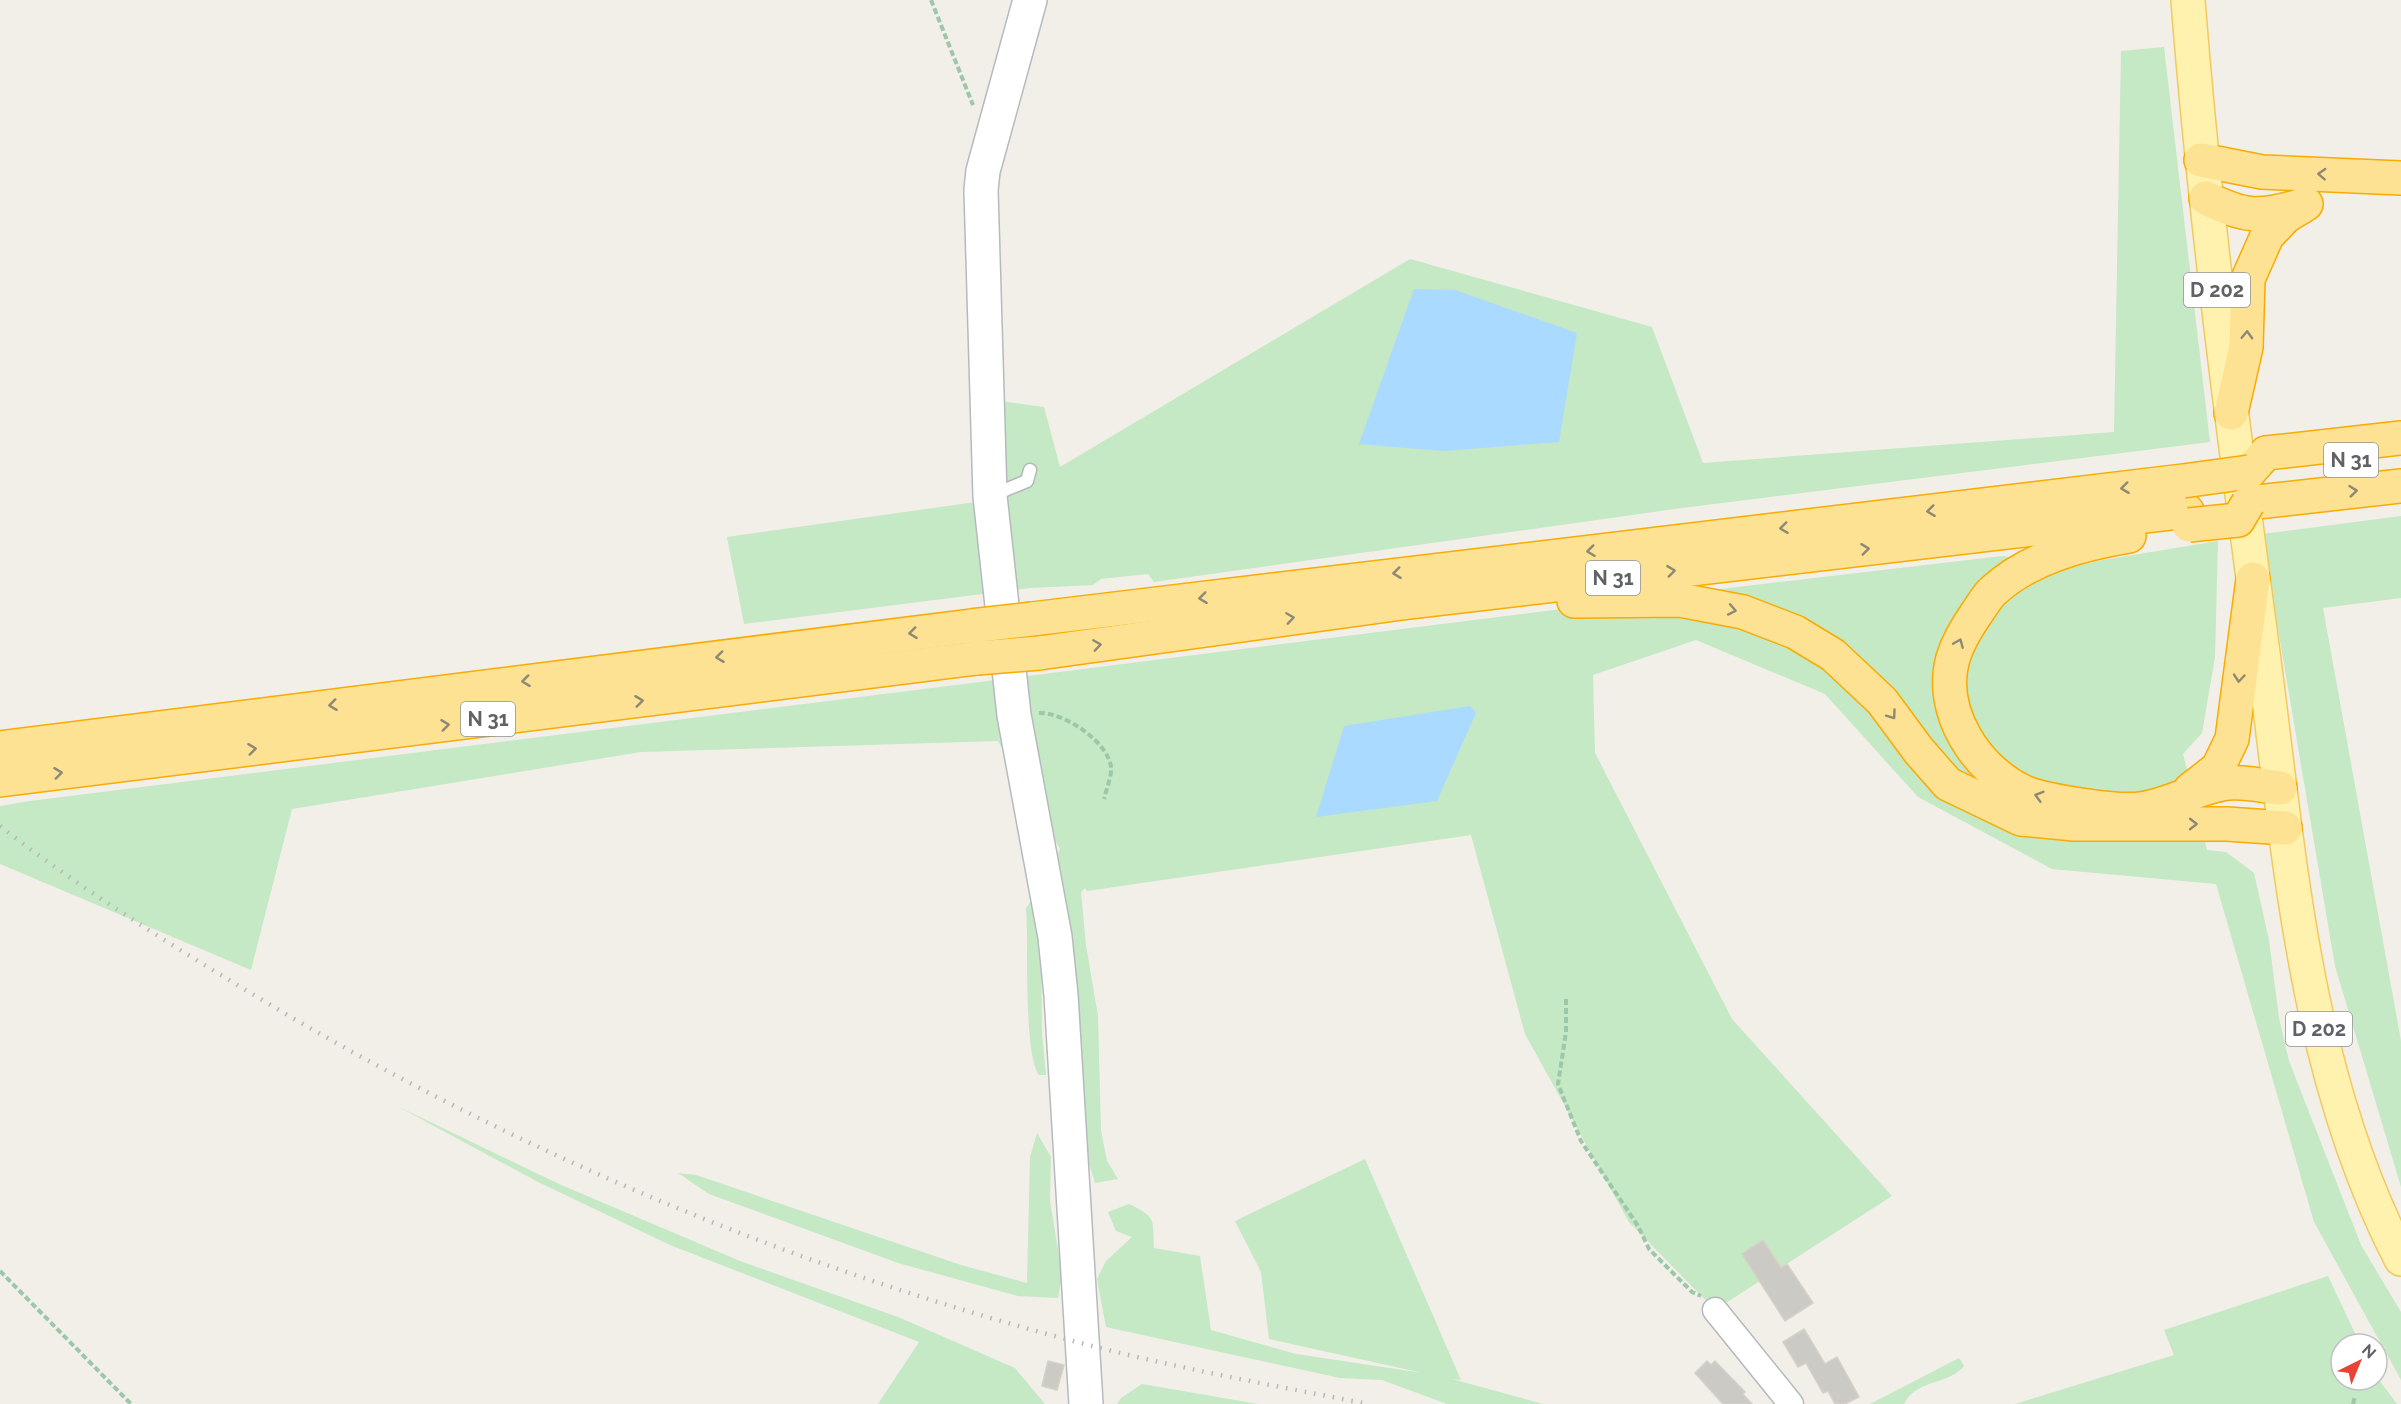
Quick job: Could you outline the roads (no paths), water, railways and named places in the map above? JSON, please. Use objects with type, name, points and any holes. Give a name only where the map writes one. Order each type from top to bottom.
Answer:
[{"type":"highway","points":[[2201,160],[2262,172],[2401,178]]},
{"type":"highway","points":[[2206,198],[2229,210],[2258,216],[2362,191],[2401,195]]},
{"type":"highway","points":[[2230,413],[2246,347],[2248,279],[2267,236],[2286,216],[2306,204]]},
{"type":"highway","points":[[2248,487],[2266,453],[2302,470],[2401,438]]},
{"type":"highway","name":"N 31","points":[[0,780],[1039,652],[1402,603],[2187,505],[2302,470],[2401,454]]},
{"type":"highway","name":"N 31","points":[[2302,470],[2401,486]]},
{"type":"highway","points":[[2187,505],[2103,541],[2062,552],[2020,571],[1991,593],[1966,627],[1953,659],[1951,693],[1959,724],[1975,754],[1997,775],[2024,792],[2062,803],[2138,810],[2222,784],[2280,788]]},
{"type":"highway","name":"N 31","points":[[0,748],[1032,619],[2187,505]]},
{"type":"highway","points":[[2179,799],[2218,768],[2232,739],[2253,579]]},
{"type":"highway","points":[[1402,603],[1680,600],[1743,612],[1795,632],[1833,655],[1882,701],[1918,751],[1948,784],[2021,819],[2074,824],[2227,824],[2285,828]]},
{"type":"main road","name":"D 202","points":[[2188,0],[2201,160],[2230,413],[2285,828],[2312,1000],[2341,1115],[2381,1221],[2401,1259]]},
{"type":"street","points":[[1030,0],[983,171],[981,190],[990,496],[1014,715],[1055,937],[1061,995],[1086,1404]]},
{"type":"street","points":[[1715,1310],[1791,1404]]},
{"type":"lane","points":[[990,496],[1027,481],[1030,470]]},
{"type":"water","points":[[1414,289],[1455,290],[1577,333],[1559,442],[1444,451],[1359,444]]},
{"type":"water","points":[[1470,706],[1476,713],[1437,801],[1316,817],[1344,726]]},
{"type":"railway","points":[[0,826],[89,891],[151,931],[244,989],[343,1046],[443,1100],[545,1150],[649,1196],[755,1239],[971,1312],[1152,1360],[1368,1404]]}]
